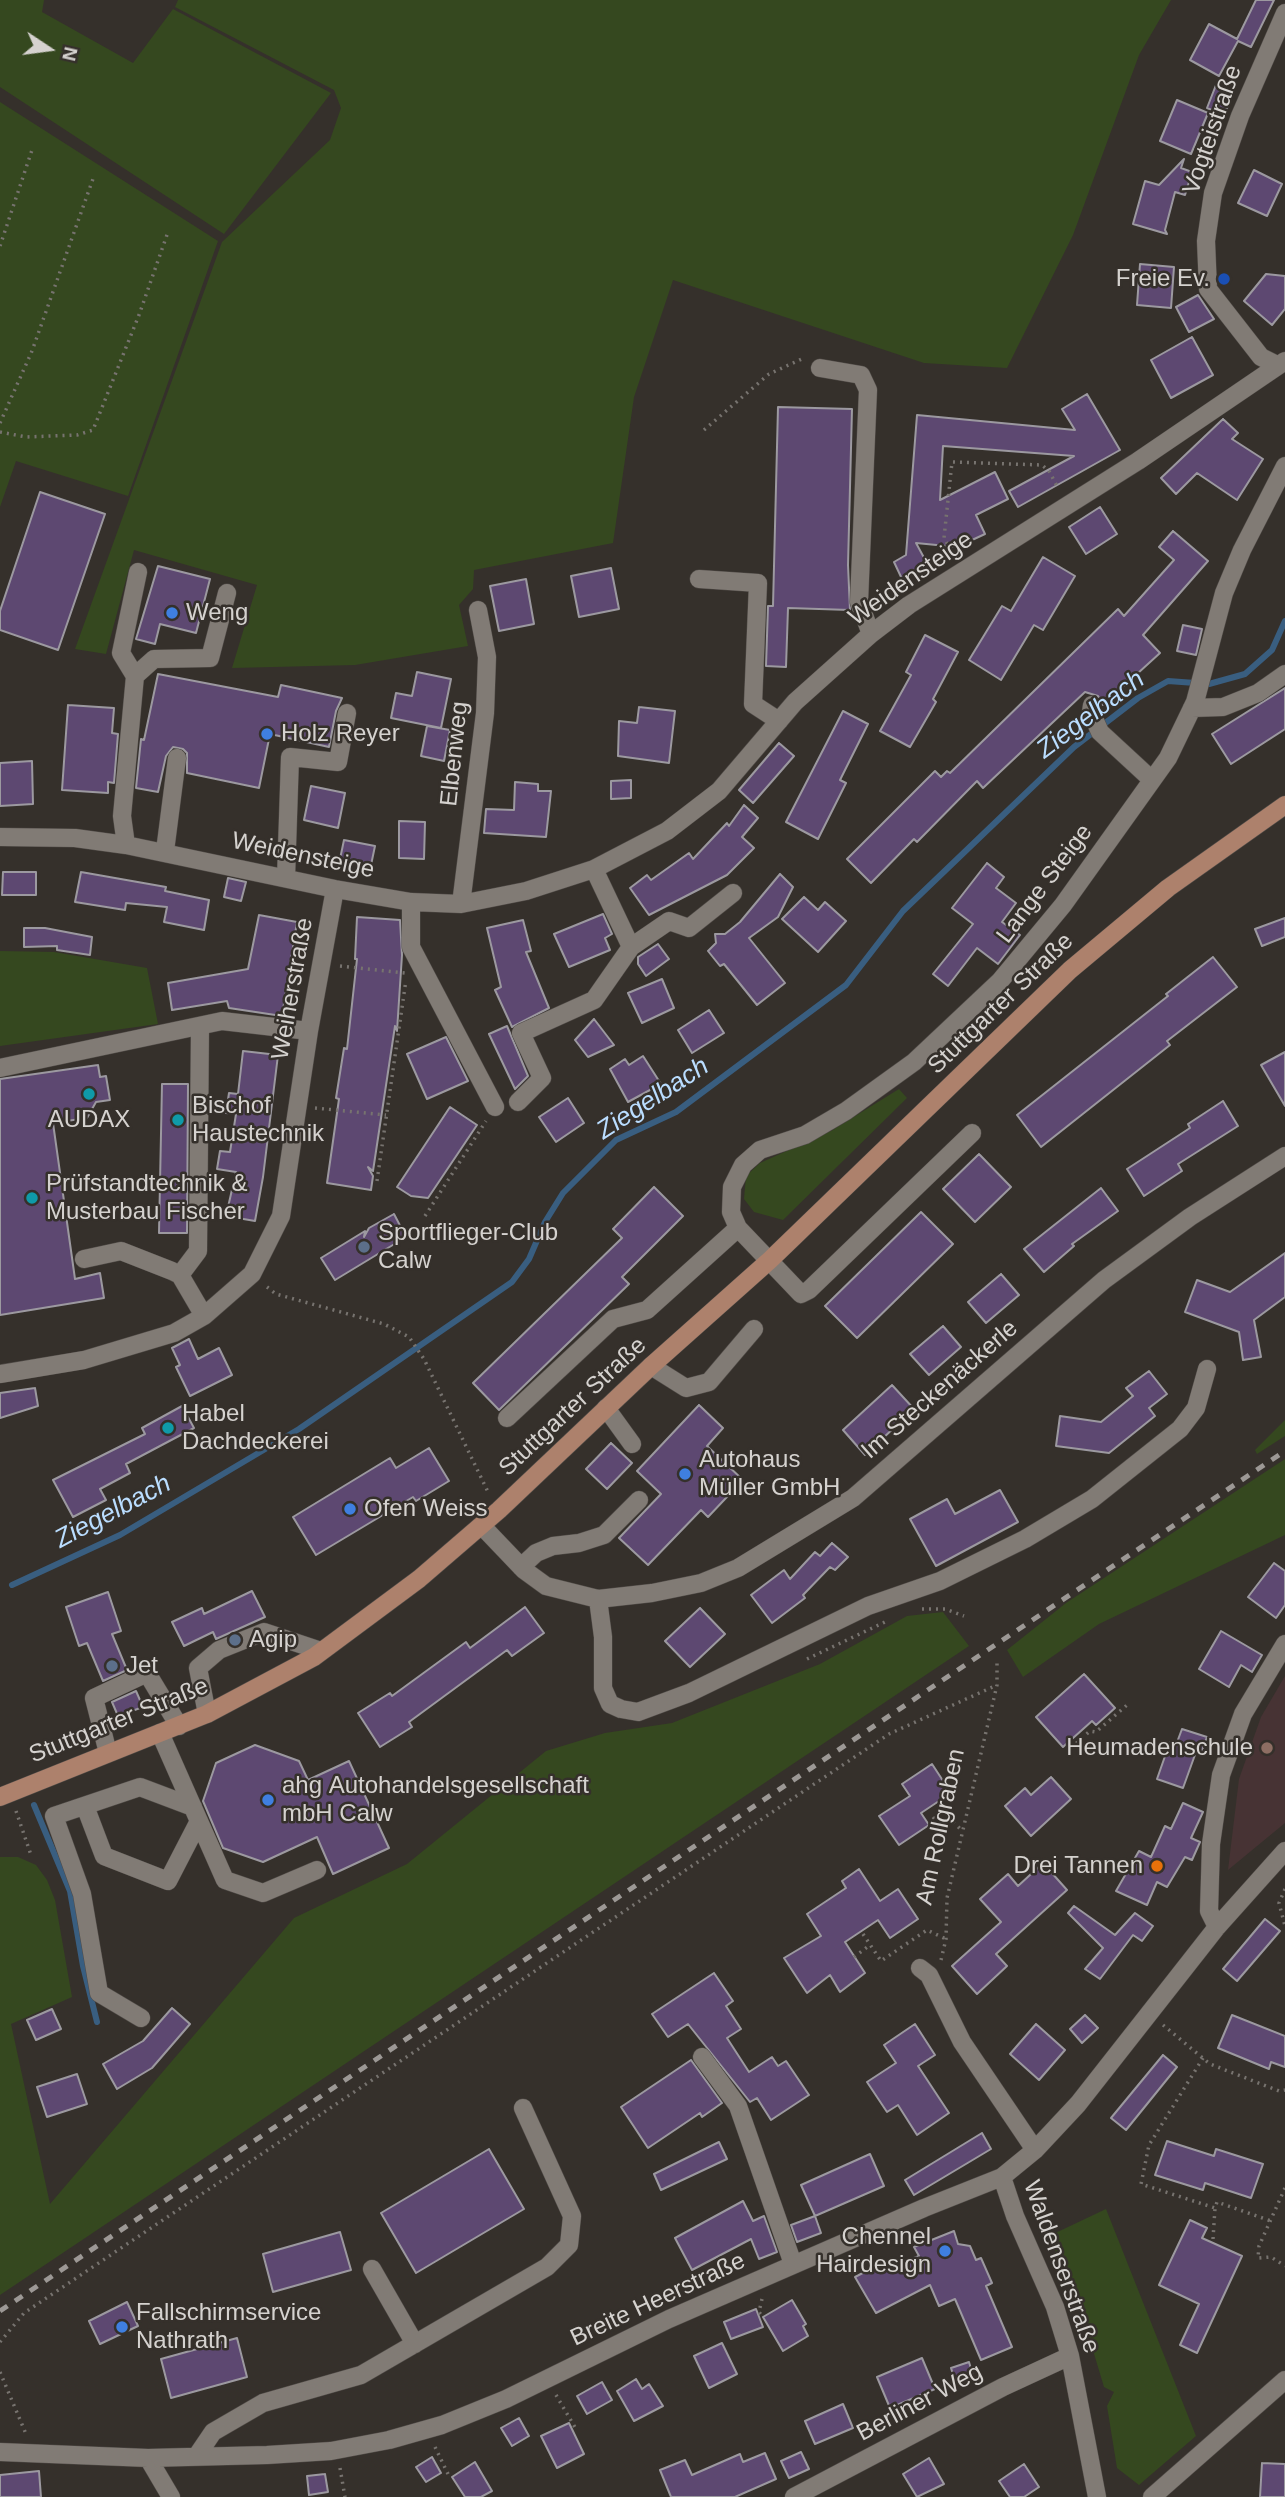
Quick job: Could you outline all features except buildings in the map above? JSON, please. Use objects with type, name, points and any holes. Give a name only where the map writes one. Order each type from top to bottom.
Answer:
[{"type":"main road","name":"Stuttgarter Straße","points":[[0,1797],[207,1714],[321,1651],[419,1579],[499,1510],[651,1366],[770,1260],[1080,962],[1168,888],[1285,805]]},
{"type":"street","name":"Vogteistraße","points":[[1281,363],[1261,357],[1208,289],[1206,240],[1213,193],[1240,116],[1285,13]]},
{"type":"street","name":"Weidensteige","points":[[0,838],[75,838],[126,845],[335,889],[411,902],[461,904],[526,891],[594,869],[667,831],[719,791],[779,721],[871,634],[962,571],[1138,461],[1281,363]]},
{"type":"street","points":[[820,368],[861,375],[868,390],[859,602],[871,634]]},
{"type":"street","name":"Lange Steige","points":[[738,1228],[731,1212],[732,1187],[743,1165],[760,1150],[805,1135],[846,1111],[914,1062],[1000,981],[1036,941],[1168,758],[1194,705],[1224,593],[1242,550],[1285,466]]},
{"type":"street","points":[[126,845],[122,816],[135,677],[121,653],[138,572]]},
{"type":"street","points":[[699,579],[758,583],[753,704],[779,721]]},
{"type":"street","points":[[135,677],[154,659],[210,658],[227,593]]},
{"type":"street","name":"Elbenweg","points":[[461,904],[485,713],[487,657],[478,610]]},
{"type":"street","points":[[1194,705],[1223,707],[1258,693],[1285,674]]},
{"type":"street","points":[[286,878],[289,757],[338,762],[347,713]]},
{"type":"street","points":[[1096,720],[1152,780]]},
{"type":"street","points":[[164,851],[177,758]]},
{"type":"street","points":[[594,869],[631,947]]},
{"type":"street","name":"Weiherstraße","points":[[0,1374],[84,1360],[174,1333],[204,1316],[252,1274],[281,1216],[309,1031],[335,889]]},
{"type":"street","points":[[519,1102],[541,1078],[521,1033],[594,1000],[631,947],[669,921],[689,928],[733,893]]},
{"type":"street","points":[[411,902],[411,947],[495,1107]]},
{"type":"street","points":[[0,1068],[222,1021],[309,1031]]},
{"type":"street","points":[[180,1275],[198,1251],[200,1026]]},
{"type":"street","points":[[738,1228],[802,1294],[972,1133]]},
{"type":"street","name":"Im Steckenäckerle","points":[[482,1525],[521,1567],[546,1586],[598,1600],[701,1583],[738,1568],[790,1539],[853,1498],[1104,1280],[1191,1217],[1285,1156]]},
{"type":"street","name":"Stuttgarter Straße","points":[[507,1418],[613,1320],[646,1310],[738,1228]]},
{"type":"street","points":[[84,1259],[121,1251],[180,1275],[204,1316]]},
{"type":"street","points":[[651,1366],[686,1388],[709,1382],[754,1329]]},
{"type":"street","points":[[598,1600],[603,1637],[603,1688],[610,1704],[638,1712],[689,1693],[868,1606],[940,1581],[1025,1539],[1092,1499],[1180,1429],[1196,1408],[1207,1369]]},
{"type":"street","points":[[606,1409],[632,1444]]},
{"type":"street","points":[[521,1567],[537,1553],[553,1546],[579,1543],[604,1535],[639,1500]]},
{"type":"street","points":[[207,1714],[198,1668],[219,1650],[264,1632],[321,1651]]},
{"type":"street","points":[[1217,1927],[1209,1911],[1209,1897],[1211,1844],[1221,1775],[1243,1714],[1285,1644]]},
{"type":"street","points":[[108,1754],[94,1698],[147,1673],[179,1726]]},
{"type":"street","points":[[160,1733],[225,1880],[263,1894],[317,1870]]},
{"type":"street","points":[[141,2018],[99,1993],[82,1894],[54,1816],[140,1787],[196,1814]]},
{"type":"street","points":[[85,1806],[104,1856],[168,1881],[196,1814]]},
{"type":"street","name":"Breite Heerstraße","points":[[0,2452],[148,2458],[196,2457],[338,2449],[426,2429],[506,2399],[669,2319],[1002,2177],[1035,2150],[1102,2074],[1217,1927],[1285,1852]]},
{"type":"street","points":[[924,1971],[962,2042],[1035,2150]]},
{"type":"street","points":[[702,2057],[738,2106],[793,2264]]},
{"type":"street","points":[[196,2457],[213,2432],[263,2403],[361,2375],[547,2266],[569,2245],[572,2216],[523,2108]]},
{"type":"street","name":"Waldenserstraße","points":[[1002,2177],[1015,2216],[1055,2307],[1070,2356],[1097,2497]]},
{"type":"street","points":[[372,2269],[415,2344]]},
{"type":"street","name":"Berliner Weg","points":[[794,2497],[1003,2387],[1070,2356]]},
{"type":"street","points":[[1152,2497],[1285,2380]]},
{"type":"street","points":[[148,2458],[171,2497]]},
{"type":"path","points":[[0,246],[33,147]]},
{"type":"path","points":[[0,423],[32,351],[94,176]]},
{"type":"path","points":[[0,432],[26,437],[77,435],[93,430],[139,315],[168,232]]},
{"type":"path","points":[[704,430],[769,374],[811,354],[820,354],[820,368]]},
{"type":"path","points":[[962,571],[944,538],[951,462],[1042,465],[1049,471],[1066,506]]},
{"type":"path","points":[[321,964],[407,974],[377,1181]]},
{"type":"path","points":[[298,1106],[386,1115]]},
{"type":"path","points":[[425,1216],[495,1107]]},
{"type":"path","points":[[252,1274],[276,1294],[384,1324],[409,1337],[424,1359],[483,1485],[499,1510]]},
{"type":"path","name":"Am Rollgraben","points":[[924,1971],[940,1964],[946,1939],[947,1898],[997,1685],[997,1661]]},
{"type":"path","points":[[0,2342],[24,2313],[888,1734],[997,1685]]},
{"type":"path","points":[[1071,1748],[1090,1731],[1096,1732],[1127,1705]]},
{"type":"path","points":[[16,1811],[31,1855]]},
{"type":"path","points":[[933,1817],[942,1828],[953,1821],[962,1831]]},
{"type":"path","points":[[1279,1903],[1285,1889]]},
{"type":"path","points":[[1272,1896],[1279,1903],[1285,1926]]},
{"type":"path","points":[[863,1934],[881,1961],[927,1930],[946,1939]]},
{"type":"path","points":[[854,1957],[870,1945]]},
{"type":"path","points":[[1167,2028],[1210,2064],[1279,2091],[1285,2090]]},
{"type":"path","points":[[1203,2058],[1149,2145],[1141,2184],[1215,2208]]},
{"type":"path","points":[[1285,2188],[1270,2221],[1258,2258],[1271,2257],[1285,2266]]},
{"type":"path","points":[[1213,2239],[1217,2202],[1270,2221]]},
{"type":"path","points":[[0,2372],[33,2453]]},
{"type":"path","points":[[546,2379],[576,2429]]},
{"type":"path","points":[[426,2429],[449,2476]]},
{"type":"path","points":[[338,2449],[345,2497]]},
{"type":"shaded area","name":"Heumadenschule","points":[[1285,1676],[1285,1823],[1228,1870],[1239,1779],[1261,1717]]},
{"type":"green space","points":[[0,0],[44,0],[42,12],[133,63],[173,9],[331,93],[224,234],[0,87]]},
{"type":"green space","points":[[178,0],[1171,0],[1139,55],[1073,235],[1007,368],[924,363],[673,280],[634,397],[613,543],[474,570],[473,589],[459,605],[468,646],[355,665],[232,668],[257,585],[134,550],[106,654],[75,649],[222,242],[330,140],[341,108],[334,90],[175,7]]},
{"type":"green space","points":[[0,102],[218,241],[128,496],[16,461],[0,507]]},
{"type":"green space","points":[[0,951],[54,952],[147,968],[158,1024],[0,1046]]},
{"type":"green space","points":[[899,1089],[907,1098],[783,1220],[754,1212],[744,1199],[746,1176],[760,1163],[831,1131]]},
{"type":"green space","points":[[1285,1420],[1285,1436],[1257,1454],[1255,1450]]},
{"type":"green space","points":[[1285,1459],[1285,1535],[1099,1624],[1023,1677],[1007,1650],[1066,1603]]},
{"type":"green space","points":[[943,1612],[969,1646],[0,2295],[0,1857],[18,1857],[36,1865],[47,1880],[55,1900],[72,1997],[11,2024],[50,2204],[294,1918],[407,1864],[546,1751],[605,1733],[672,1723],[820,1664],[907,1616]]},
{"type":"green space","points":[[1106,2209],[1196,2436],[1139,2485],[1117,2468],[1107,2406],[1114,2392],[1104,2387],[1086,2327],[1049,2236]]},
{"type":"waterway","name":"Ziegelbach","points":[[12,1585],[120,1535],[299,1429],[512,1282],[529,1259],[545,1222],[563,1193],[616,1140],[676,1112],[846,985],[903,911],[1074,747],[1138,698],[1168,681],[1209,684],[1245,674],[1272,650],[1285,621]]},
{"type":"waterway","points":[[34,1805],[70,1891],[83,1966],[97,2022]]},
{"type":"railway","points":[[0,2311],[1285,1451]]},
{"type":"place","name":"Freie Ev.","points":[[1224,279]]},
{"type":"place","name":"Weng","points":[[172,613]]},
{"type":"place","name":"Holz Reyer","points":[[267,734]]},
{"type":"place","name":"AUDAX","points":[[89,1094]]},
{"type":"place","name":"Bischof Haustechnik","points":[[178,1120]]},
{"type":"place","name":"Prüfstandtechnik & Musterbau Fischer","points":[[32,1198]]},
{"type":"place","name":"Sportflieger-Club Calw","points":[[364,1247]]},
{"type":"place","name":"Habel Dachdeckerei","points":[[168,1428]]},
{"type":"place","name":"Autohaus Müller GmbH","points":[[685,1474]]},
{"type":"place","name":"Ofen Weiss","points":[[350,1509]]},
{"type":"place","name":"Agip","points":[[235,1640]]},
{"type":"place","name":"Jet","points":[[112,1666]]},
{"type":"place","name":"Heumadenschule","points":[[1267,1748]]},
{"type":"place","name":"ahg Autohandelsgesellschaft mbH Calw","points":[[268,1800]]},
{"type":"place","name":"Drei Tannen","points":[[1157,1866]]},
{"type":"place","name":"Chennel Hairdesign","points":[[945,2251]]},
{"type":"place","name":"Fallschirmservice Nathrath","points":[[122,2327]]}]
